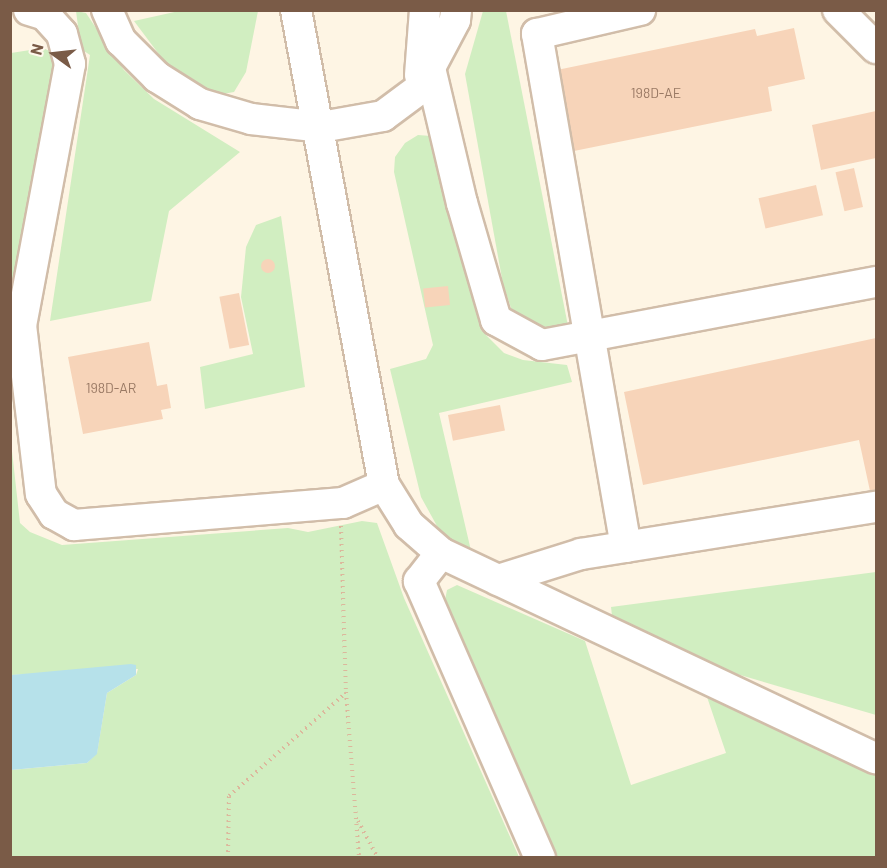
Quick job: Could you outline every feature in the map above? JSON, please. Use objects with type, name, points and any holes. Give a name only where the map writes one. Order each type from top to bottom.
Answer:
[{"type":"street","points":[[29,10],[45,15],[62,34],[70,64],[21,325],[40,494],[54,514],[74,525],[343,503],[384,485]]},
{"type":"street","points":[[107,10],[121,41],[157,77],[200,104],[251,120],[321,128],[383,116],[424,79],[455,21],[456,10]]},
{"type":"street","points":[[296,10],[321,128],[384,485],[409,525],[441,553],[876,759]]},
{"type":"street","points":[[425,10],[424,79],[496,320],[542,345],[876,282]]},
{"type":"street","points":[[626,547],[537,33],[640,10]]},
{"type":"street","points":[[838,10],[876,48]]},
{"type":"street","points":[[498,580],[581,554],[876,507]]},
{"type":"street","points":[[441,553],[419,581],[540,858]]},
{"type":"path","points":[[343,503],[340,554],[346,692],[358,820],[359,858]]},
{"type":"path","points":[[228,858],[229,796],[346,692]]},
{"type":"path","points":[[358,820],[378,858]]},
{"type":"green space","points":[[76,11],[86,13],[124,70],[154,99],[240,152],[169,211],[151,301],[50,321],[90,55],[81,49]]},
{"type":"green space","points":[[179,11],[258,11],[246,72],[234,92],[217,95],[187,83],[167,65],[134,21]]},
{"type":"green space","points":[[483,11],[506,11],[569,331],[559,335],[521,323],[511,308],[503,284],[465,74]]},
{"type":"green space","points":[[43,48],[56,54],[61,67],[11,299],[11,53]]},
{"type":"green space","points":[[418,135],[431,136],[450,189],[481,330],[504,353],[523,360],[567,365],[572,382],[439,413],[472,555],[452,543],[437,526],[421,497],[390,369],[426,359],[433,345],[394,172],[395,157],[405,143]]},
{"type":"green space","points":[[281,216],[305,387],[205,409],[200,367],[253,354],[241,297],[246,247],[256,225]]},
{"type":"green space","points":[[10,433],[20,523],[30,532],[62,545],[288,528],[308,532],[362,521],[377,523],[404,598],[519,857],[11,857],[11,770],[87,763],[97,753],[107,693],[136,675],[138,669],[11,675]]},
{"type":"green space","points":[[876,572],[876,715],[689,660],[613,624],[611,607]]},
{"type":"green space","points":[[457,585],[585,641],[631,785],[726,753],[707,697],[876,772],[876,857],[555,857],[445,600],[447,590]]},
{"type":"water","points":[[136,665],[136,675],[107,693],[97,754],[87,763],[11,770],[11,675]]},
{"type":"building","points":[[794,28],[805,79],[768,87],[772,111],[574,151],[557,70],[755,29],[757,36]]},
{"type":"building","points":[[876,111],[876,158],[821,170],[812,125]]},
{"type":"building","points":[[854,168],[863,207],[844,211],[835,172]]},
{"type":"building","points":[[816,185],[823,215],[765,228],[759,198]]},
{"type":"building","points":[[268,259],[273,261],[275,266],[273,271],[268,273],[263,271],[261,266],[263,261]]},
{"type":"building","points":[[448,286],[450,305],[425,308],[423,289]]},
{"type":"building","points":[[239,293],[249,345],[229,349],[219,297]]},
{"type":"building","points":[[876,338],[876,489],[870,491],[859,440],[643,485],[624,392]]},
{"type":"building","points":[[149,342],[157,386],[167,384],[171,408],[161,410],[163,419],[83,434],[68,357]]},
{"type":"building","points":[[500,405],[505,431],[453,441],[448,415]]}]
